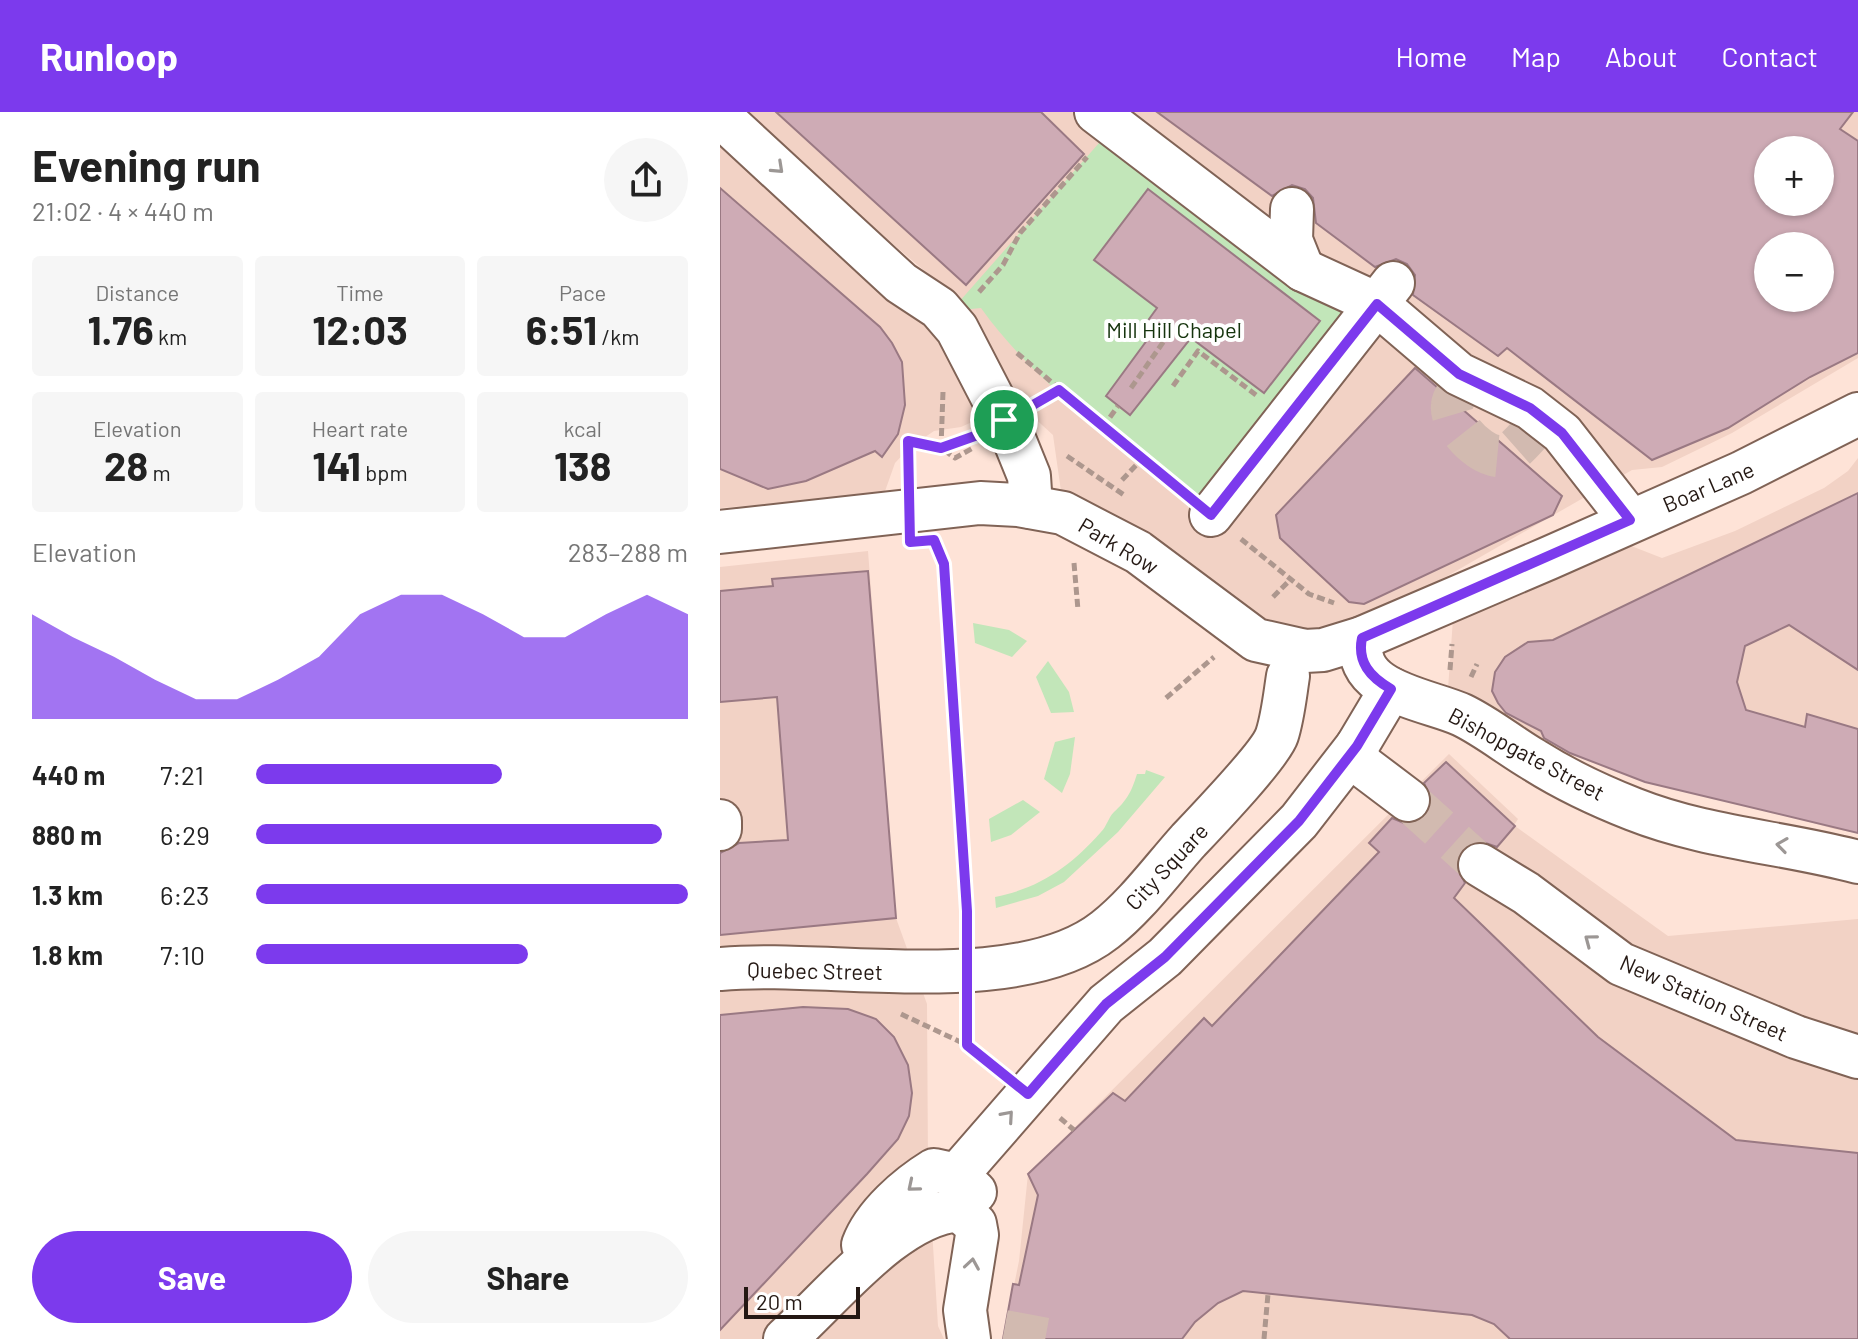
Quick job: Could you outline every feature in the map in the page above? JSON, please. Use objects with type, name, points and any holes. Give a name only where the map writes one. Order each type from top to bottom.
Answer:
[{"type":"street","points":[[720,116],[901,283],[939,308],[957,329],[1029,476],[1031,507]]},
{"type":"street","points":[[1105,119],[1303,270],[1386,293],[1459,374],[1530,408],[1562,433],[1630,520]]},
{"type":"street","points":[[1292,209],[1291,240],[1303,270]]},
{"type":"street","points":[[1211,515],[1386,293]]},
{"type":"street","name":"Boar Lane","points":[[1351,622],[1630,520],[1755,467],[1852,414]]},
{"type":"street","name":"Park Row","points":[[720,532],[921,524],[980,503],[1031,507],[1063,513],[1121,542],[1256,640],[1305,651],[1323,650],[1351,622]]},
{"type":"street","points":[[785,1339],[898,1234],[957,1201],[1028,1094],[1106,1004],[1165,957],[1299,821],[1357,746],[1387,687],[1365,667],[1351,622]]},
{"type":"street","name":"City Square","points":[[910,972],[968,969],[1069,952],[1106,929],[1211,816],[1277,738],[1288,676]]},
{"type":"street","name":"Bishopgate Street","points":[[1387,687],[1463,716],[1539,763],[1633,809],[1726,837],[1816,850],[1858,862]]},
{"type":"street","points":[[1357,746],[1359,763],[1408,800]]},
{"type":"street","points":[[720,821],[720,829]]},
{"type":"street","name":"New Station Street","points":[[1480,865],[1526,893],[1621,964],[1796,1037],[1858,1057]]},
{"type":"street","name":"Quebec Street","points":[[720,969],[749,966],[910,972]]},
{"type":"street","points":[[957,1201],[977,1235],[965,1310],[980,1332]]},
{"type":"path","points":[[976,296],[1003,265],[1020,233],[1105,119]]},
{"type":"path","points":[[1131,388],[1164,341]]},
{"type":"path","points":[[1010,346],[1211,515],[1309,594],[1351,622]]},
{"type":"path","points":[[1173,386],[1198,351],[1265,401]]},
{"type":"path","points":[[1059,390],[986,432],[941,448],[908,441],[921,524],[944,564],[968,969],[967,1045],[1074,1130]]},
{"type":"path","points":[[1103,427],[1118,406]]},
{"type":"path","points":[[1122,480],[1142,459]]},
{"type":"path","points":[[1073,552],[1078,610]]},
{"type":"path","points":[[1273,597],[1291,579]]},
{"type":"path","points":[[1166,698],[1217,655]]},
{"type":"path","points":[[1264,1339],[1268,1294]]},
{"type":"shaded area","points":[[738,112],[1858,112],[1858,358],[1732,433],[1662,467],[1632,470],[1369,621],[1295,634],[1278,633],[1062,498],[1053,435],[1007,393],[954,296]]},
{"type":"shaded area","points":[[720,125],[915,294],[981,418],[961,427],[934,431],[909,448],[895,463],[884,494],[720,508]]},
{"type":"shaded area","points":[[1858,458],[1858,833],[1834,829],[1597,759],[1558,754],[1448,689],[1453,619],[1621,542],[1662,558],[1735,531],[1824,488],[1848,471]]},
{"type":"shaded area","points":[[868,551],[896,918],[927,1004],[928,1165],[938,1326],[944,1339],[720,1339],[720,567]]},
{"type":"shaded area","points":[[1449,754],[1518,819],[1509,833],[1515,826],[1668,936],[1858,919],[1858,1339],[1003,1339],[1019,1261],[1028,1174]]},
{"type":"green space","name":"Mill Hill Chapel","points":[[1114,126],[1366,306],[1203,509],[1056,390],[1004,337],[981,308],[951,311]]},
{"type":"green space","points":[[973,623],[1009,630],[1027,641],[1012,657],[975,643]]},
{"type":"green space","points":[[1048,661],[1069,692],[1074,712],[1051,713],[1036,677]]},
{"type":"green space","points":[[1075,737],[1070,774],[1062,793],[1044,779],[1055,742]]},
{"type":"green space","points":[[1146,770],[1165,777],[1118,832],[1064,882],[1038,896],[996,908],[995,897],[1026,888],[1054,874],[1078,855],[1103,830],[1112,814],[1125,801],[1137,774],[1145,774]]},
{"type":"green space","points":[[1023,800],[1040,812],[1011,835],[991,842],[989,819]]},
{"type":"building","points":[[776,112],[1041,112],[1084,154],[966,285]]},
{"type":"building","points":[[1157,112],[1853,112],[1840,129],[1858,141],[1858,353],[1810,377],[1728,428],[1652,460],[1507,348],[1498,356],[1413,295],[1415,275],[1407,264],[1396,259],[1375,267],[1316,223],[1313,198],[1305,189],[1292,185],[1272,196]]},
{"type":"building","points":[[720,188],[880,327],[892,343],[902,362],[905,405],[898,434],[882,457],[875,451],[806,481],[768,489],[720,469]]},
{"type":"building","points":[[1148,189],[1320,321],[1264,393],[1191,338],[1130,415],[1106,396],[1153,332],[1144,326],[1157,308],[1094,260]]},
{"type":"building","points":[[1415,368],[1562,496],[1553,515],[1364,604],[1349,602],[1280,538],[1276,515]]},
{"type":"building","points":[[1858,493],[1858,670],[1789,625],[1745,646],[1737,682],[1746,710],[1805,727],[1807,714],[1858,729],[1858,833],[1645,782],[1570,753],[1544,738],[1541,731],[1506,713],[1498,703],[1492,691],[1495,672],[1505,657],[1528,642],[1553,640]]},
{"type":"building","points":[[868,571],[896,918],[720,935],[720,853],[739,843],[788,840],[777,697],[720,702],[720,591],[773,586],[772,579]]},
{"type":"building","points":[[1446,762],[1515,826],[1497,847],[1480,841],[1468,844],[1460,852],[1456,865],[1465,883],[1454,898],[1598,1037],[1736,1140],[1858,1153],[1858,1339],[1510,1339],[1494,1324],[1472,1315],[1243,1291],[1218,1303],[1195,1322],[1182,1339],[1003,1339],[1013,1284],[1019,1285],[1038,1195],[1028,1174],[1113,1093],[1125,1101],[1204,1018],[1212,1026],[1379,852],[1369,843],[1392,818],[1406,824],[1418,822],[1427,815],[1432,802],[1424,783]]},
{"type":"building","points":[[803,1007],[848,1009],[876,1019],[894,1037],[908,1065],[912,1093],[909,1116],[898,1139],[720,1330],[720,1015]]},
{"type":"tunnel","points":[[1470,379],[1454,398],[1452,413],[1461,430],[1484,452],[1501,456],[1507,454],[1545,420]]},
{"type":"tunnel","points":[[1408,800],[1480,865]]},
{"type":"tunnel","points":[[1004,1331],[1047,1339]]},
{"type":"route","points":[[1377,304],[1459,374],[1530,408],[1562,433],[1630,520],[1362,638],[1360,656],[1365,667],[1391,689],[1357,746],[1299,821],[1165,957],[1106,1004],[1028,1094],[967,1045],[967,911],[944,564],[934,540],[910,542],[907,463],[908,441],[941,448],[986,432],[1004,420],[1059,390],[1211,515],[1377,304]]}]
